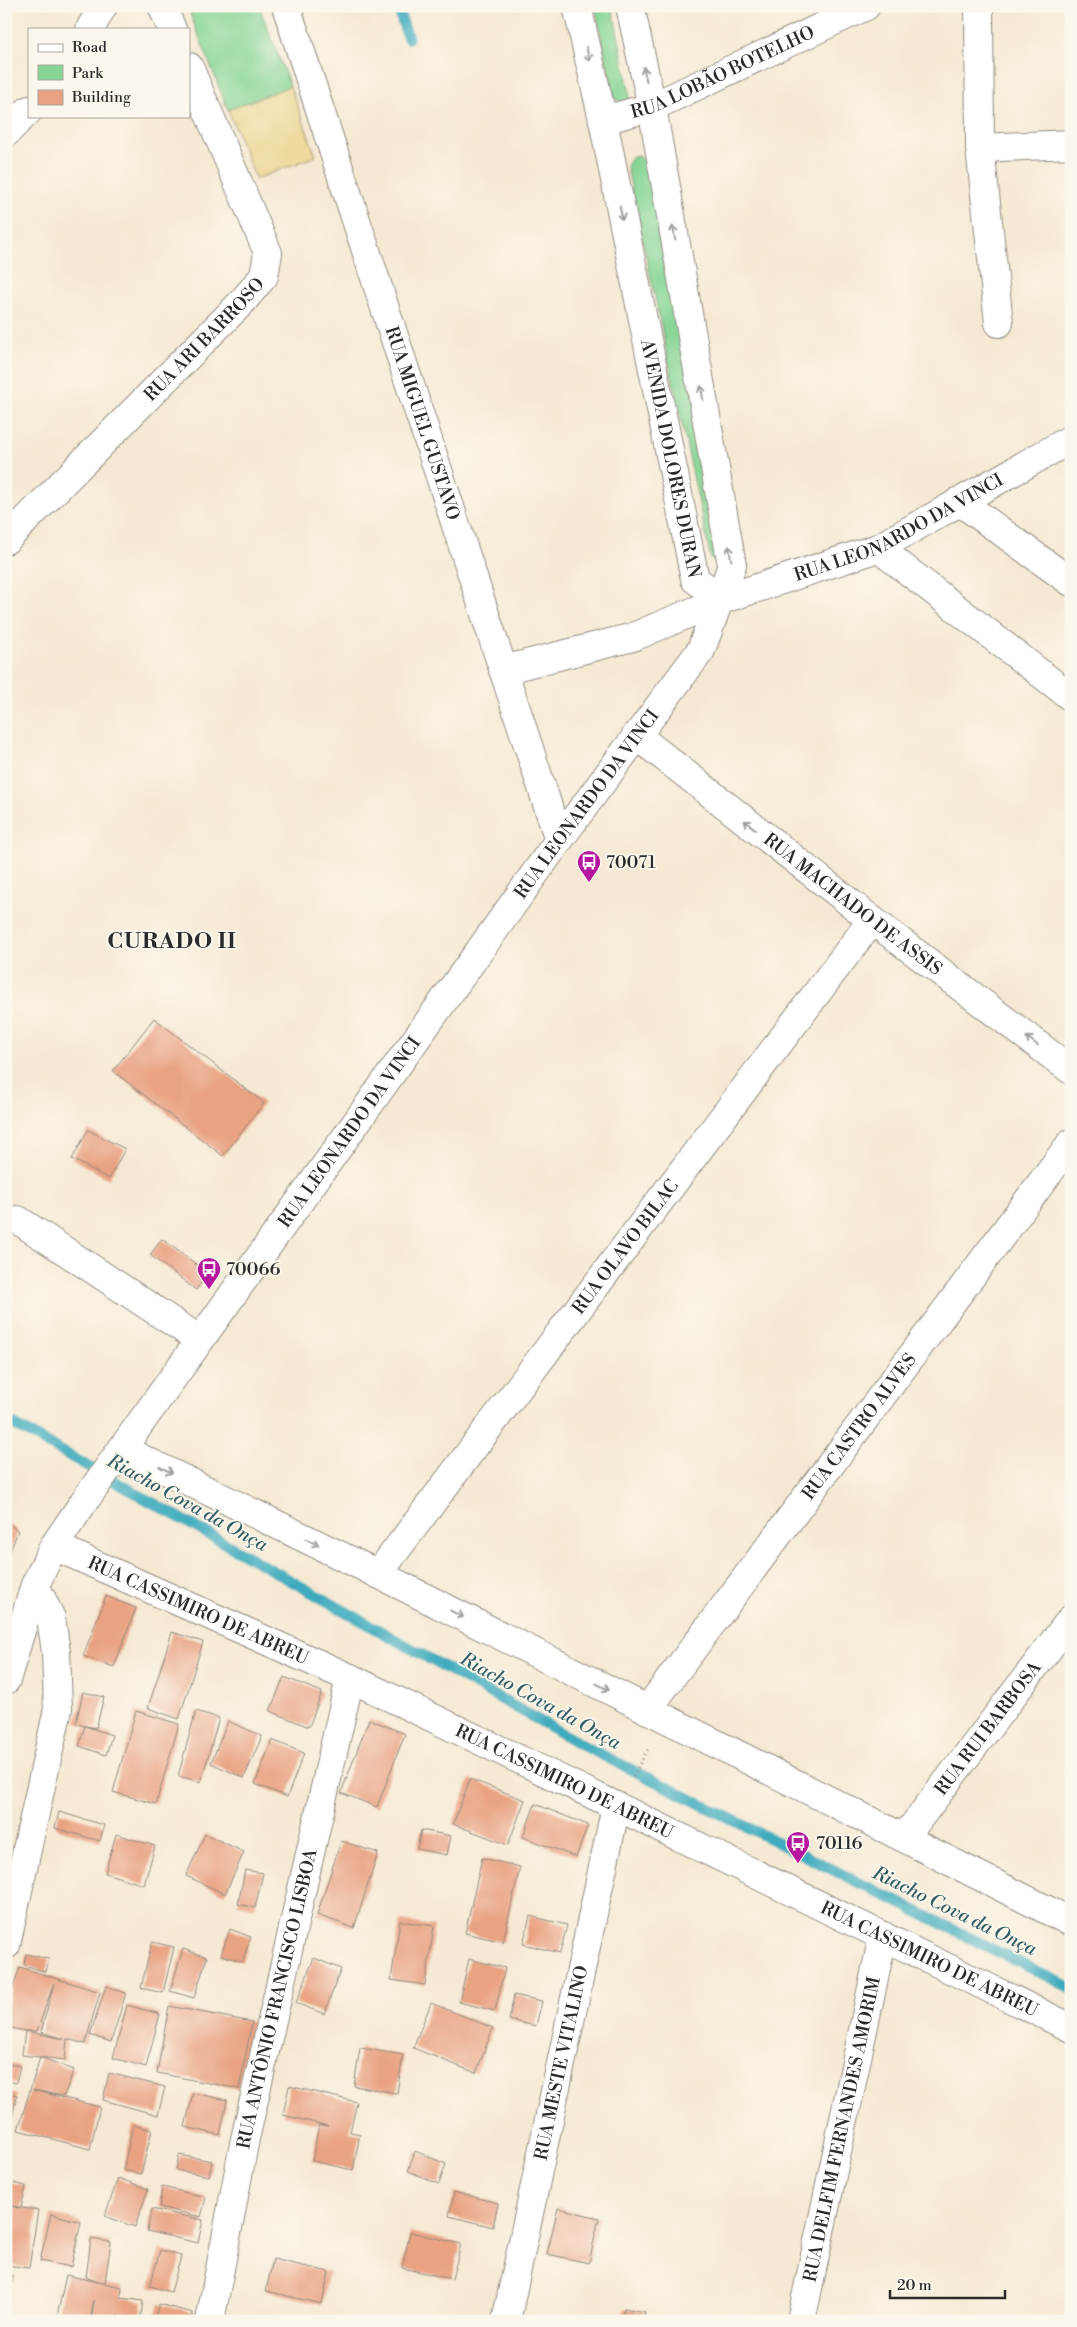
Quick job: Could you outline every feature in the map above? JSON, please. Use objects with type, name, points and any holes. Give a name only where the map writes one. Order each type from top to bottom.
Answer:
[{"type":"street","points":[[91,28],[103,6]]},
{"type":"street","points":[[162,6],[172,28]]},
{"type":"street","name":"RUA MIGUEL GUSTAVO","points":[[286,6],[559,840]]},
{"type":"street","name":"AVENIDA DOLORES DURAN","points":[[577,6],[695,579],[721,600],[732,565],[652,107],[630,6]]},
{"type":"street","name":"RUA LOBÃO BOTELHO","points":[[602,120],[652,107],[866,6]]},
{"type":"street","points":[[979,6],[980,148],[999,323]]},
{"type":"street","name":"RUA ARI BARROSO","points":[[6,540],[241,303],[264,276],[268,253],[190,69]]},
{"type":"street","points":[[6,133],[28,111]]},
{"type":"street","points":[[980,148],[1071,144]]},
{"type":"street","name":"RUA LEONARDO DA VINCI","points":[[503,670],[633,637],[721,600],[878,548],[1071,439]]},
{"type":"street","points":[[959,501],[1071,582]]},
{"type":"street","points":[[878,548],[1071,697]]},
{"type":"street","name":"RUA LEONARDO DA VINCI","points":[[6,1680],[35,1585],[54,1546],[115,1458],[559,840],[701,650],[721,600]]},
{"type":"street","name":"RUA MACHADO DE ASSIS","points":[[636,735],[872,920],[1071,1070]]},
{"type":"street","name":"RUA OLAVO BILAC","points":[[378,1574],[872,920]]},
{"type":"street","name":"RUA CASTRO ALVES","points":[[648,1710],[1071,1143]]},
{"type":"street","points":[[18,1220],[200,1340]]},
{"type":"street","points":[[115,1458],[378,1574],[1071,1922]]},
{"type":"street","name":"RUA CASSIMIRO DE ABREU","points":[[54,1546],[350,1678],[1071,2028]]},
{"type":"street","points":[[6,1945],[58,1709],[56,1652],[51,1618],[35,1585]]},
{"type":"street","name":"RUA RUI BARBOSA","points":[[904,1838],[1071,1619]]},
{"type":"street","name":"RUA ANTÔNIO FRANCISCO LISBOA","points":[[210,2321],[246,2139],[350,1678]]},
{"type":"street","name":"RUA MESTE VITALINO","points":[[506,2321],[616,1806]]},
{"type":"street","name":"RUA DELFIM FERNANDES AMORIM","points":[[801,2321],[883,1936]]},
{"type":"path","points":[[631,1779],[648,1749]]},
{"type":"green space","points":[[187,6],[259,6],[290,86],[228,110]]},
{"type":"green space","points":[[595,6],[612,6],[630,94],[629,99],[622,103],[614,98]]},
{"type":"green space","points":[[639,156],[647,163],[726,550],[718,563],[711,559],[710,555],[627,167],[630,158]]},
{"type":"sand","points":[[290,86],[316,156],[256,179],[228,110]]},
{"type":"building","points":[[154,1018],[264,1103],[223,1156],[113,1071]]},
{"type":"building","points":[[88,1130],[125,1149],[109,1179],[72,1159]]},
{"type":"building","points":[[162,1239],[208,1273],[196,1290],[150,1255]]},
{"type":"building","points":[[6,1521],[18,1531],[6,1561]]},
{"type":"building","points":[[106,1596],[136,1608],[114,1667],[83,1656]]},
{"type":"building","points":[[172,1632],[203,1642],[179,1719],[148,1708]]},
{"type":"building","points":[[284,1677],[322,1692],[309,1727],[270,1711]]},
{"type":"building","points":[[83,1692],[104,1697],[96,1728],[76,1723]]},
{"type":"building","points":[[136,1711],[179,1724],[156,1804],[113,1792]]},
{"type":"building","points":[[196,1711],[219,1718],[201,1782],[178,1776]]},
{"type":"building","points":[[369,1719],[405,1734],[377,1807],[341,1793]]},
{"type":"building","points":[[228,1721],[262,1736],[244,1778],[211,1763]]},
{"type":"building","points":[[85,1726],[112,1735],[106,1755],[79,1746]]},
{"type":"building","points":[[272,1740],[304,1753],[287,1797],[255,1784]]},
{"type":"building","points":[[470,1779],[525,1800],[508,1845],[453,1824]]},
{"type":"building","points":[[535,1804],[588,1825],[576,1857],[523,1837]]},
{"type":"building","points":[[59,1812],[104,1825],[100,1841],[55,1828]]},
{"type":"building","points":[[421,1830],[451,1836],[447,1855],[417,1849]]},
{"type":"building","points":[[116,1834],[155,1846],[144,1885],[105,1873]]},
{"type":"building","points":[[205,1834],[244,1852],[225,1894],[186,1876]]},
{"type":"building","points":[[341,1841],[378,1853],[354,1928],[317,1915]]},
{"type":"building","points":[[482,1858],[520,1867],[503,1942],[465,1933]]},
{"type":"building","points":[[245,1870],[263,1873],[255,1908],[238,1904]]},
{"type":"building","points":[[530,1916],[567,1925],[560,1953],[523,1944]]},
{"type":"building","points":[[400,1921],[434,1926],[425,1985],[391,1980]]},
{"type":"building","points":[[230,1929],[251,1937],[242,1962],[221,1955]]},
{"type":"building","points":[[152,1942],[174,1947],[163,1993],[141,1988]]},
{"type":"building","points":[[183,1949],[207,1957],[194,1998],[170,1991]]},
{"type":"building","points":[[26,1954],[49,1959],[46,1972],[24,1965]]},
{"type":"building","points":[[314,1958],[341,1969],[324,2014],[296,2003]]},
{"type":"building","points":[[469,1959],[505,1968],[495,2011],[459,2002]]},
{"type":"building","points":[[20,1967],[100,1992],[85,2044],[67,2039],[65,2060],[22,2055],[25,2031],[6,2027],[6,2007]],"holes":[[[54,1983],[41,2032],[64,2039],[25,2031],[37,2031]]]},
{"type":"building","points":[[106,1986],[126,1993],[111,2042],[90,2035]]},
{"type":"building","points":[[514,1995],[542,2001],[536,2026],[509,2020]]},
{"type":"building","points":[[431,2003],[493,2028],[476,2073],[413,2048]]},
{"type":"building","points":[[127,2005],[160,2014],[146,2067],[113,2058]]},
{"type":"building","points":[[169,2006],[252,2022],[239,2089],[157,2073]]},
{"type":"building","points":[[360,2048],[403,2055],[397,2093],[354,2086]]},
{"type":"building","points":[[40,2057],[74,2070],[64,2096],[33,2090],[100,2107],[90,2149],[18,2130]]},
{"type":"building","points":[[6,2063],[20,2066],[16,2083],[6,2081]]},
{"type":"building","points":[[109,2073],[165,2087],[158,2115],[103,2100]]},
{"type":"building","points":[[289,2086],[357,2102],[350,2132],[360,2134],[353,2170],[312,2161],[319,2125],[328,2126],[283,2115]]},
{"type":"building","points":[[6,2092],[17,2095],[12,2118],[6,2117]]},
{"type":"building","points":[[193,2093],[227,2100],[220,2135],[185,2127]]},
{"type":"building","points":[[133,2125],[152,2130],[141,2174],[123,2170]]},
{"type":"building","points":[[415,2151],[446,2164],[439,2184],[408,2171]]},
{"type":"building","points":[[179,2155],[212,2161],[209,2176],[176,2170]]},
{"type":"building","points":[[118,2178],[148,2189],[135,2227],[105,2216]]},
{"type":"building","points":[[9,2182],[26,2186],[21,2208],[6,2204]]},
{"type":"building","points":[[162,2187],[206,2197],[201,2217],[159,2207]]},
{"type":"building","points":[[454,2192],[498,2203],[493,2227],[449,2216]]},
{"type":"building","points":[[6,2206],[38,2210],[29,2268],[6,2265]]},
{"type":"building","points":[[558,2208],[599,2218],[589,2263],[547,2254]]},
{"type":"building","points":[[152,2209],[203,2220],[198,2243],[147,2231]]},
{"type":"building","points":[[51,2214],[81,2222],[71,2267],[40,2261]]},
{"type":"building","points":[[410,2232],[461,2244],[452,2279],[402,2268]]},
{"type":"building","points":[[91,2239],[111,2242],[105,2282],[97,2282],[86,2277]]},
{"type":"building","points":[[160,2250],[181,2256],[171,2292],[150,2286]]},
{"type":"building","points":[[273,2259],[329,2272],[322,2304],[266,2291]]},
{"type":"building","points":[[6,2272],[13,2276],[7,2309],[6,2309]]},
{"type":"building","points":[[66,2275],[122,2287],[121,2298],[143,2301],[140,2321],[118,2321],[118,2315],[117,2321],[91,2321],[94,2300],[90,2321],[56,2321]]},
{"type":"building","points":[[159,2304],[193,2313],[193,2321],[165,2321],[155,2318]]},
{"type":"building","points":[[624,2308],[645,2312],[643,2321],[621,2321]]},
{"type":"waterway","points":[[397,6],[408,38]]},
{"type":"waterway","name":"Riacho Cova da Onça","points":[[6,1420],[584,1746],[1071,1988]]},
{"type":"place","name":"70071","points":[[589,883]]},
{"type":"place","name":"70066","points":[[209,1290]]},
{"type":"place","name":"70116","points":[[798,1864]]},
{"type":"district","name":"CURADO II","points":[[172,940]]}]
